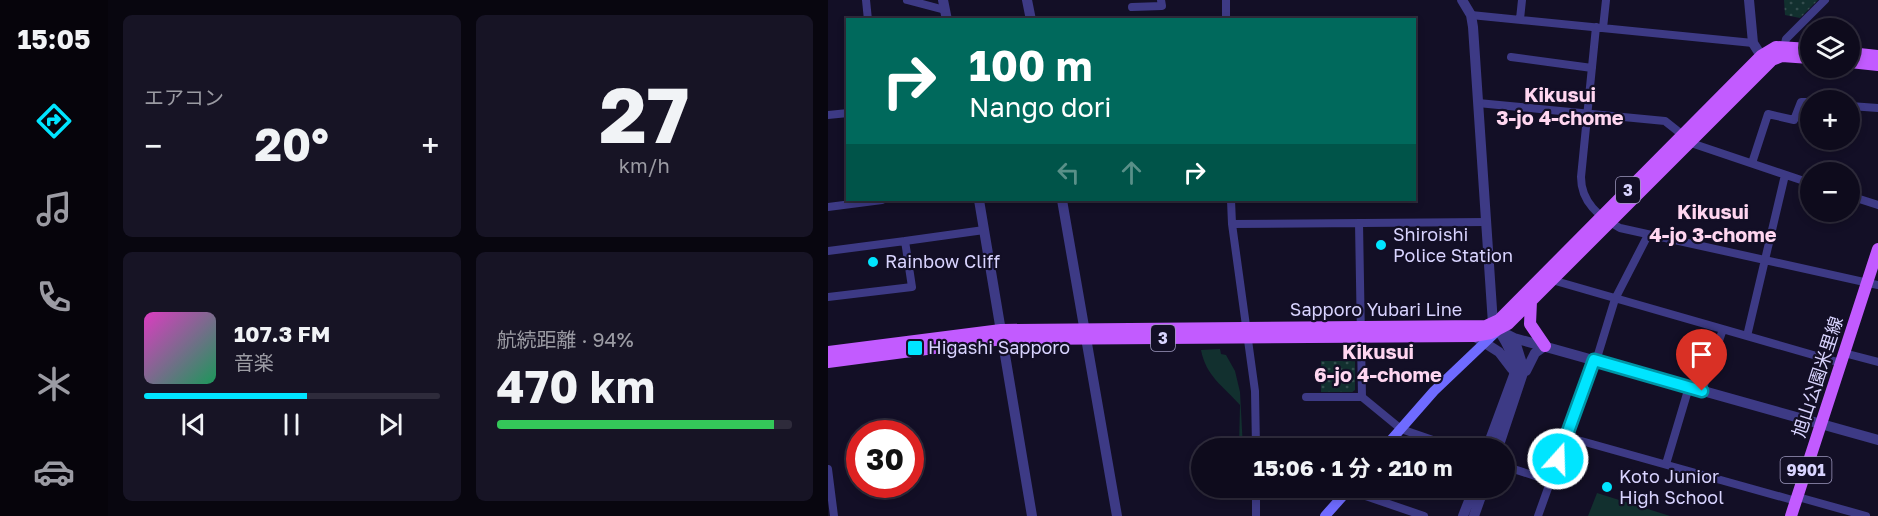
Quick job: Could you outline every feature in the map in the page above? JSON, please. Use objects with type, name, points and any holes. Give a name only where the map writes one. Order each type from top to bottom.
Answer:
[{"type":"main road","name":"Sapporo Yubari Line","points":[[828,352],[1002,335],[1360,332],[1496,327],[1764,60],[1770,49],[1800,55]]},
{"type":"main road","name":"Sapporo Yubari Line","points":[[1783,51],[1800,50]]},
{"type":"main road","points":[[1860,54],[1878,56]]},
{"type":"main road","points":[[1860,63],[1878,65]]},
{"type":"main road","name":"Sapporo Yubari Line","points":[[1360,332],[1479,339],[1532,300],[1606,219]]},
{"type":"main road","name":"旭山公園米里線","points":[[1791,516],[1843,358],[1873,284],[1878,249]]},
{"type":"main road","points":[[1532,300],[1530,324],[1545,346]]},
{"type":"main road","name":"Sapporo Yubari Line","points":[[828,362],[1002,335]]},
{"type":"main road","points":[[1393,438],[1479,339]]},
{"type":"main road","points":[[1325,516],[1341,498]]},
{"type":"street","points":[[866,0],[868,18]]},
{"type":"street","points":[[907,0],[945,9]]},
{"type":"street","points":[[1028,0],[1031,18]]},
{"type":"street","points":[[1131,7],[1161,6],[1161,0]]},
{"type":"street","points":[[1226,0],[1226,18]]},
{"type":"street","points":[[1462,0],[1471,15],[1496,327],[1515,364],[1518,376]]},
{"type":"street","points":[[1520,19],[1522,0]]},
{"type":"street","points":[[1605,0],[1592,68],[1581,188],[1589,204],[1620,228],[1873,284]]},
{"type":"street","points":[[1749,0],[1753,43],[1764,60]]},
{"type":"street","points":[[1783,51],[1786,39],[1825,0]]},
{"type":"street","points":[[1471,15],[1753,43]]},
{"type":"street","points":[[1511,57],[1592,68]]},
{"type":"street","points":[[1478,103],[1665,122],[1686,139],[1800,180]]},
{"type":"street","points":[[1752,163],[1768,114],[1794,120],[1797,105],[1800,103]]},
{"type":"street","points":[[1860,107],[1878,108]]},
{"type":"street","points":[[828,115],[846,113]]},
{"type":"street","points":[[1747,336],[1763,260],[1785,175]]},
{"type":"street","points":[[1860,199],[1878,205]]},
{"type":"street","points":[[828,207],[874,201]]},
{"type":"street","points":[[979,201],[1032,516]]},
{"type":"street","points":[[1062,201],[1117,516]]},
{"type":"street","points":[[1231,201],[1232,224],[1256,391],[1256,438]]},
{"type":"street","points":[[1232,224],[1486,222]]},
{"type":"street","points":[[1359,223],[1362,397]]},
{"type":"street","points":[[828,251],[984,230]]},
{"type":"street","points":[[1538,516],[1595,360],[1614,299],[1648,235]]},
{"type":"street","points":[[828,297],[912,287],[905,242]]},
{"type":"street","points":[[1552,280],[1747,336],[1843,358],[1878,362]]},
{"type":"street","points":[[1496,327],[1514,338],[1878,440]]},
{"type":"street","points":[[1702,391],[1723,329]]},
{"type":"street","points":[[1501,438],[1523,361],[1514,338]]},
{"type":"street","points":[[1479,339],[1504,357],[1518,376]]},
{"type":"street","points":[[1491,438],[1518,376],[1535,353],[1545,346]]},
{"type":"street","points":[[1666,464],[1689,387]]},
{"type":"street","points":[[1306,397],[1362,397],[1401,429],[1427,438]]},
{"type":"street","points":[[1567,436],[1866,516]]},
{"type":"street","points":[[828,469],[834,516]]},
{"type":"street","points":[[1515,470],[1551,481]]},
{"type":"street","points":[[1256,498],[1256,516]]},
{"type":"street","points":[[1374,498],[1424,516]]},
{"type":"street","points":[[1463,516],[1469,498]]},
{"type":"street","points":[[1474,516],[1480,498]]},
{"type":"green space","points":[[1784,0],[1818,0],[1800,18],[1785,15]]},
{"type":"green space","points":[[1220,349],[1221,354],[1226,355],[1235,371],[1240,392],[1242,438],[1239,438],[1240,405],[1211,374],[1201,350]]},
{"type":"green space","points":[[1321,361],[1355,361],[1355,390],[1352,392],[1321,392]]},
{"type":"green space","points":[[1597,493],[1670,516],[1588,516]]},
{"type":"place","name":"Shiroishi Police Station","points":[[1381,245]]},
{"type":"place","name":"Rainbow Cliff","points":[[873,262]]},
{"type":"place","name":"Higashi Sapporo","points":[[915,348]]},
{"type":"place","name":"Koto Junior High School","points":[[1607,487]]},
{"type":"district","name":"Kikusui 3-jo 4-chome","points":[[1560,106]]},
{"type":"district","name":"Kikusui 4-jo 3-chome","points":[[1713,224]]},
{"type":"district","name":"Kikusui 6-jo 4-chome","points":[[1378,364]]},
{"type":"route","points":[[1558,459],[1594,360],[1702,391]]}]
